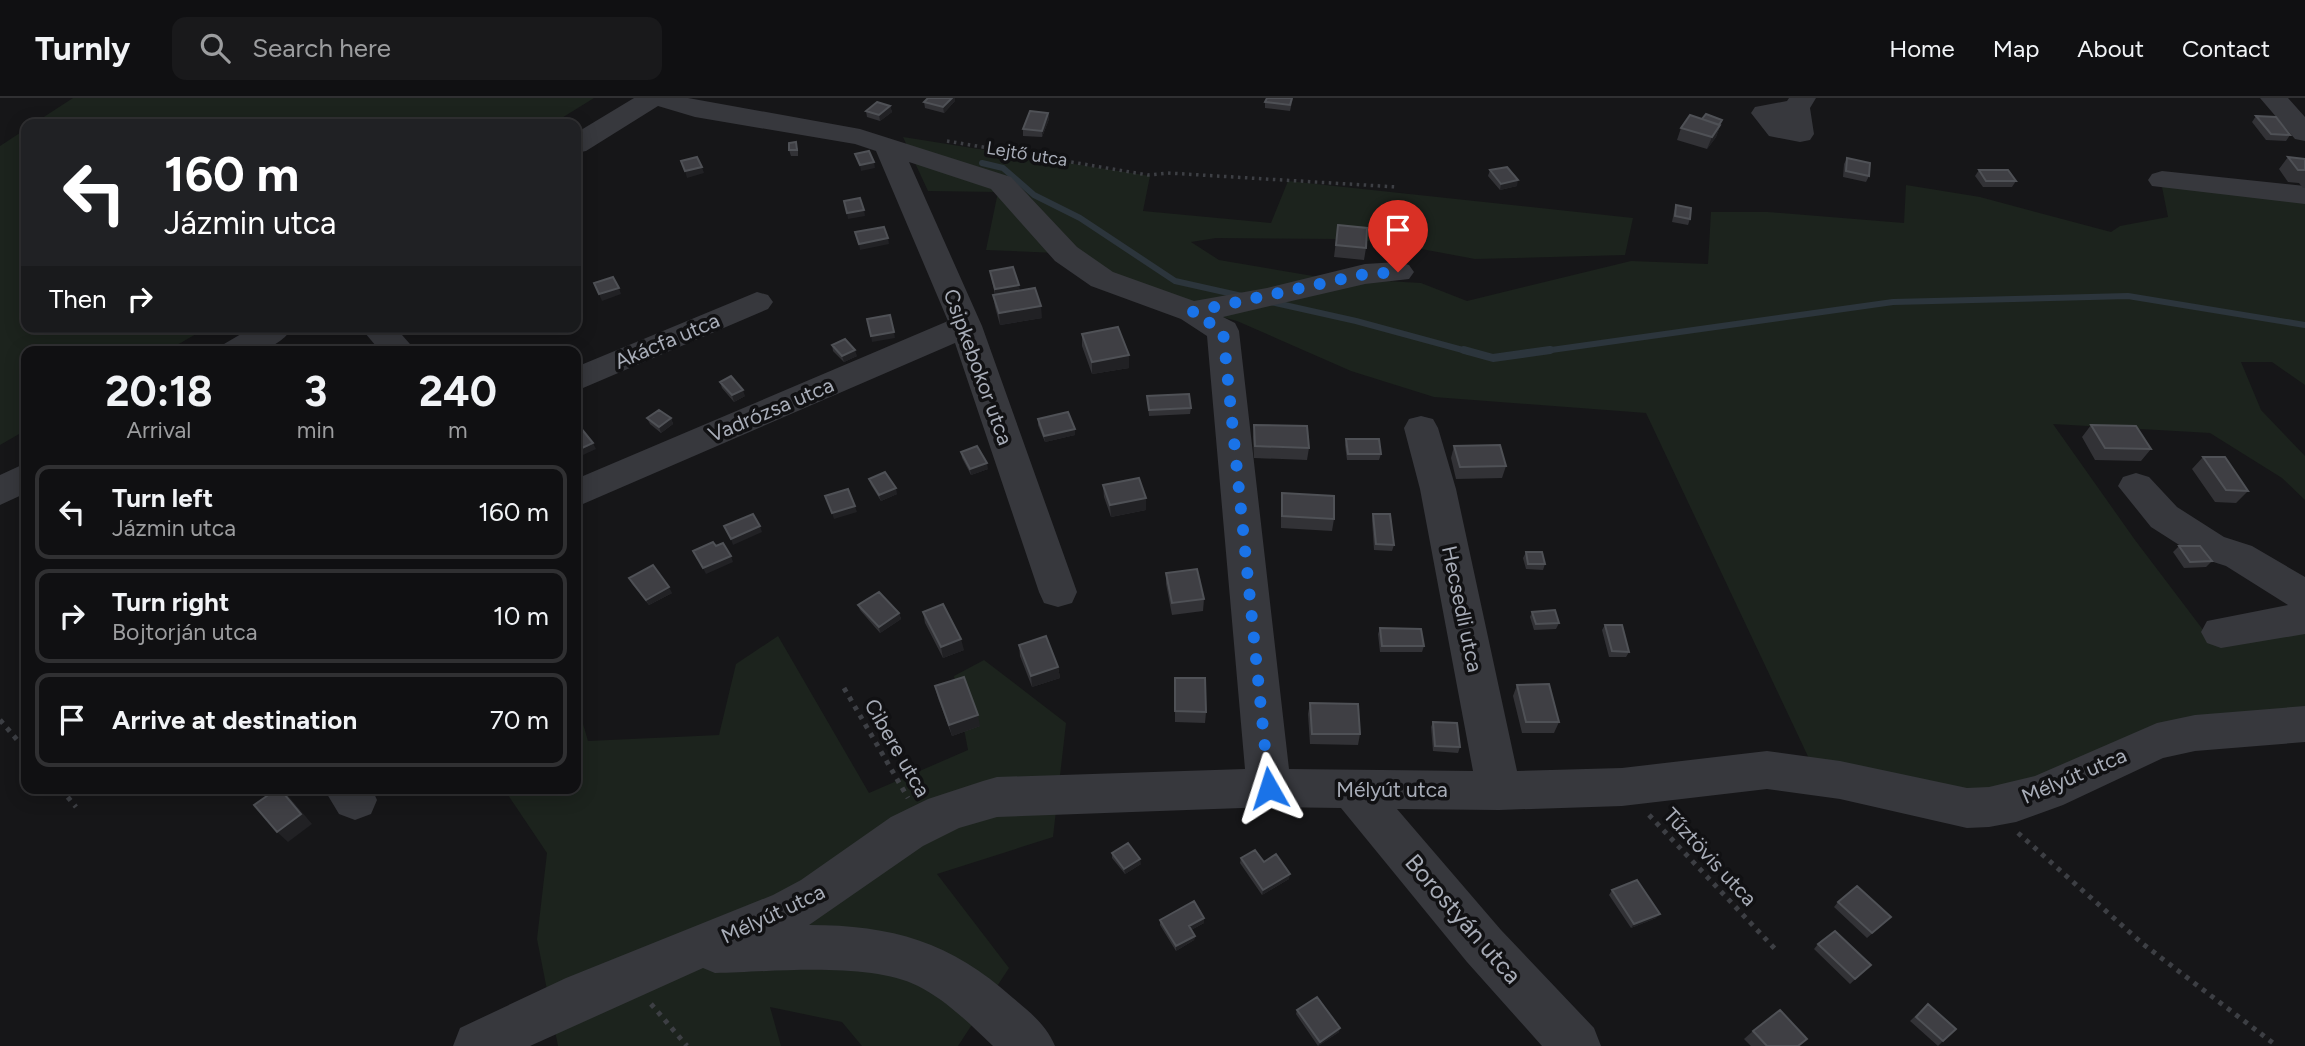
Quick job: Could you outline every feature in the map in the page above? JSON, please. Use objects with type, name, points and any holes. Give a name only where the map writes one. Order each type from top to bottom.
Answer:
[{"type":"street","points":[[581,142],[653,98]]},
{"type":"street","points":[[660,98],[695,109],[874,141],[1001,183],[1066,254],[1102,279],[1192,312],[1223,331],[1269,788]]},
{"type":"street","points":[[2273,98],[2305,133]]},
{"type":"street","name":"Csipkebokor utca","points":[[874,141],[966,326],[1058,592]]},
{"type":"street","points":[[2162,180],[2305,195]]},
{"type":"street","points":[[1192,312],[1365,274],[1398,272]]},
{"type":"street","name":"Akácfa utca","points":[[581,378],[757,302]]},
{"type":"street","name":"Vadrózsa utca","points":[[581,492],[966,326]]},
{"type":"street","points":[[246,346],[266,333]]},
{"type":"street","points":[[382,333],[395,346]]},
{"type":"street","name":"Hecsedli utca","points":[[1421,428],[1438,489],[1499,790]]},
{"type":"street","points":[[0,492],[21,479]]},
{"type":"street","points":[[2136,486],[2164,517],[2211,547],[2239,556],[2305,596]]},
{"type":"street","points":[[2221,632],[2305,618]]},
{"type":"street","name":"Mélyút utca","points":[[478,1046],[532,1019],[692,950],[765,922],[817,897],[894,840],[922,823],[961,806],[997,797],[1269,788],[1499,790],[1622,786],[1767,770],[1840,780],[1954,805],[1989,807],[2016,802],[2047,791],[2157,741],[2195,733],[2305,724]]},
{"type":"street","name":"Borostyán utca","points":[[1353,790],[1484,946],[1576,1046]]},
{"type":"street","points":[[692,950],[869,950],[920,962],[963,988],[1030,1046]]},
{"type":"path","name":"Lejtő utca","points":[[940,140],[1148,175],[1168,173],[1398,187]]},
{"type":"path","name":"Cibere utca","points":[[844,688],[922,823]]},
{"type":"path","points":[[0,720],[21,744]]},
{"type":"path","name":"Tűztövis utca","points":[[1622,786],[1776,950]]},
{"type":"path","points":[[65,794],[76,807]]},
{"type":"path","points":[[1989,807],[2108,917],[2203,995],[2277,1046]]},
{"type":"path","points":[[628,978],[687,1046]]},
{"type":"shaded area","points":[[73,98],[594,98],[560,119],[41,119]]},
{"type":"shaded area","points":[[21,132],[21,333],[198,333],[175,346],[21,346],[21,433],[0,445],[0,146]]},
{"type":"shaded area","points":[[903,137],[1150,176],[1143,211],[1271,223],[1288,181],[1633,218],[1625,255],[1475,259],[1384,242],[1339,239],[1216,238],[1191,242],[1219,260],[1319,277],[1421,283],[1467,301],[1631,261],[1708,264],[1711,212],[1768,212],[1904,223],[1906,185],[1980,197],[2111,232],[2120,226],[2168,217],[2161,182],[2305,197],[2305,385],[2272,362],[2241,362],[2261,410],[2305,456],[2305,500],[2282,478],[2210,433],[2053,424],[2135,540],[2210,639],[2305,618],[2305,707],[1973,801],[1813,767],[1646,413],[1434,397],[1351,371],[1237,321],[1115,288],[1058,253],[986,250],[998,192],[928,191]]},
{"type":"shaded area","points":[[778,636],[869,793],[968,750],[954,676],[984,660],[1066,723],[1053,837],[937,874],[1009,968],[958,1046],[862,1046],[842,1022],[770,1007],[781,1046],[558,1046],[537,939],[547,853],[507,794],[581,794],[581,717],[588,741],[719,735],[736,664]]},
{"type":"building","points":[[928,98],[952,98],[943,107],[924,102]]},
{"type":"building","points":[[1267,98],[1292,98],[1290,105],[1265,102]]},
{"type":"building","points":[[877,102],[890,106],[879,115],[866,111]]},
{"type":"building","points":[[1030,111],[1048,113],[1042,131],[1023,129]]},
{"type":"building","points":[[1706,114],[1722,120],[1719,125],[1702,119]]},
{"type":"building","points":[[1690,115],[1720,125],[1712,137],[1681,128]]},
{"type":"building","points":[[2256,116],[2276,117],[2290,135],[2271,134]]},
{"type":"building","points":[[796,142],[797,150],[789,150],[789,143]]},
{"type":"building","points":[[869,151],[874,162],[860,165],[855,154]]},
{"type":"building","points":[[697,157],[702,167],[685,171],[681,161]]},
{"type":"building","points":[[2288,157],[2305,159],[2305,170],[2298,170]]},
{"type":"building","points":[[1847,158],[1870,163],[1869,176],[1846,171]]},
{"type":"building","points":[[1507,167],[1518,180],[1501,184],[1490,170]]},
{"type":"building","points":[[1979,170],[2008,170],[2016,181],[1986,181]]},
{"type":"building","points":[[860,198],[864,210],[847,213],[844,201]]},
{"type":"building","points":[[1676,205],[1691,208],[1690,219],[1675,216]]},
{"type":"building","points":[[1338,225],[1367,228],[1366,248],[1336,245]]},
{"type":"building","points":[[884,227],[888,238],[859,244],[855,232]]},
{"type":"building","points":[[1013,267],[1019,285],[995,289],[990,271]]},
{"type":"building","points":[[613,277],[619,288],[599,294],[594,283]]},
{"type":"building","points":[[1035,288],[1041,306],[999,313],[993,295]]},
{"type":"building","points":[[890,315],[894,332],[871,336],[867,319]]},
{"type":"building","points":[[1118,327],[1129,355],[1092,362],[1082,334]]},
{"type":"building","points":[[845,339],[855,350],[842,356],[832,345]]},
{"type":"building","points":[[731,376],[743,390],[732,395],[720,382]]},
{"type":"building","points":[[1189,394],[1191,408],[1149,410],[1147,396]]},
{"type":"building","points":[[659,410],[671,418],[659,427],[647,418]]},
{"type":"building","points":[[1068,412],[1075,429],[1044,436],[1038,419]]},
{"type":"building","points":[[1254,425],[1307,426],[1309,448],[1255,446]]},
{"type":"building","points":[[2091,425],[2136,426],[2151,449],[2105,448]]},
{"type":"building","points":[[581,428],[593,443],[581,449]]},
{"type":"building","points":[[1346,439],[1379,439],[1381,454],[1348,454]]},
{"type":"building","points":[[1500,445],[1506,466],[1460,467],[1454,446]]},
{"type":"building","points":[[977,446],[987,463],[970,469],[961,452]]},
{"type":"building","points":[[2203,457],[2225,457],[2248,491],[2226,490]]},
{"type":"building","points":[[885,472],[896,488],[879,495],[869,479]]},
{"type":"building","points":[[1139,478],[1146,498],[1110,505],[1103,485]]},
{"type":"building","points":[[848,489],[855,506],[832,513],[825,496]]},
{"type":"building","points":[[1282,493],[1334,496],[1334,519],[1282,516]]},
{"type":"building","points":[[753,514],[760,526],[731,539],[724,526]]},
{"type":"building","points":[[1373,514],[1390,514],[1394,545],[1376,544]]},
{"type":"building","points":[[713,542],[716,546],[723,543],[731,556],[703,568],[693,551]]},
{"type":"building","points":[[2179,546],[2200,546],[2212,561],[2190,562]]},
{"type":"building","points":[[1526,552],[1542,552],[1545,564],[1528,564]]},
{"type":"building","points":[[653,565],[669,587],[646,600],[629,578]]},
{"type":"building","points":[[1197,569],[1204,599],[1172,603],[1166,573]]},
{"type":"building","points":[[879,592],[899,613],[879,627],[858,605]]},
{"type":"building","points":[[943,604],[961,639],[941,647],[923,612]]},
{"type":"building","points":[[1555,610],[1559,623],[1536,624],[1532,612]]},
{"type":"building","points":[[1605,625],[1622,625],[1629,652],[1612,651]]},
{"type":"building","points":[[1380,628],[1421,629],[1424,646],[1382,646]]},
{"type":"building","points":[[1046,636],[1058,667],[1031,676],[1019,645]]},
{"type":"building","points":[[964,677],[978,715],[949,725],[935,686]]},
{"type":"building","points":[[1175,678],[1205,678],[1206,712],[1175,711]]},
{"type":"building","points":[[1549,684],[1559,722],[1526,722],[1517,685]]},
{"type":"building","points":[[1310,703],[1358,704],[1360,734],[1312,734]]},
{"type":"building","points":[[1433,722],[1457,723],[1460,747],[1435,746]]},
{"type":"building","points":[[270,794],[284,794],[301,814],[277,832],[254,805]]},
{"type":"building","points":[[1128,843],[1140,859],[1124,869],[1112,853]]},
{"type":"building","points":[[1255,850],[1264,862],[1276,854],[1290,874],[1263,890],[1241,858]]},
{"type":"building","points":[[1637,880],[1660,914],[1634,924],[1612,890]]},
{"type":"building","points":[[1857,886],[1891,917],[1872,933],[1838,902]]},
{"type":"building","points":[[1194,901],[1204,918],[1189,926],[1195,936],[1176,946],[1160,920]]},
{"type":"building","points":[[1835,931],[1871,965],[1855,979],[1818,944]]},
{"type":"building","points":[[1317,997],[1340,1028],[1320,1042],[1297,1010]]},
{"type":"building","points":[[1928,1004],[1956,1029],[1943,1041],[1916,1017]]},
{"type":"building","points":[[1780,1010],[1807,1039],[1798,1046],[1767,1046],[1753,1031]]},
{"type":"waterway","points":[[982,163],[1003,168],[1034,195],[1080,218],[1175,281],[1242,296]]},
{"type":"waterway","points":[[1537,352],[1893,302],[2128,296],[2305,325]]},
{"type":"waterway","points":[[1271,302],[1356,321],[1470,352]]},
{"type":"waterway","points":[[1464,350],[1493,358],[1550,350]]},
{"type":"route","points":[[1269,788],[1223,331],[1192,312],[1267,298],[1365,274],[1398,272]]}]
